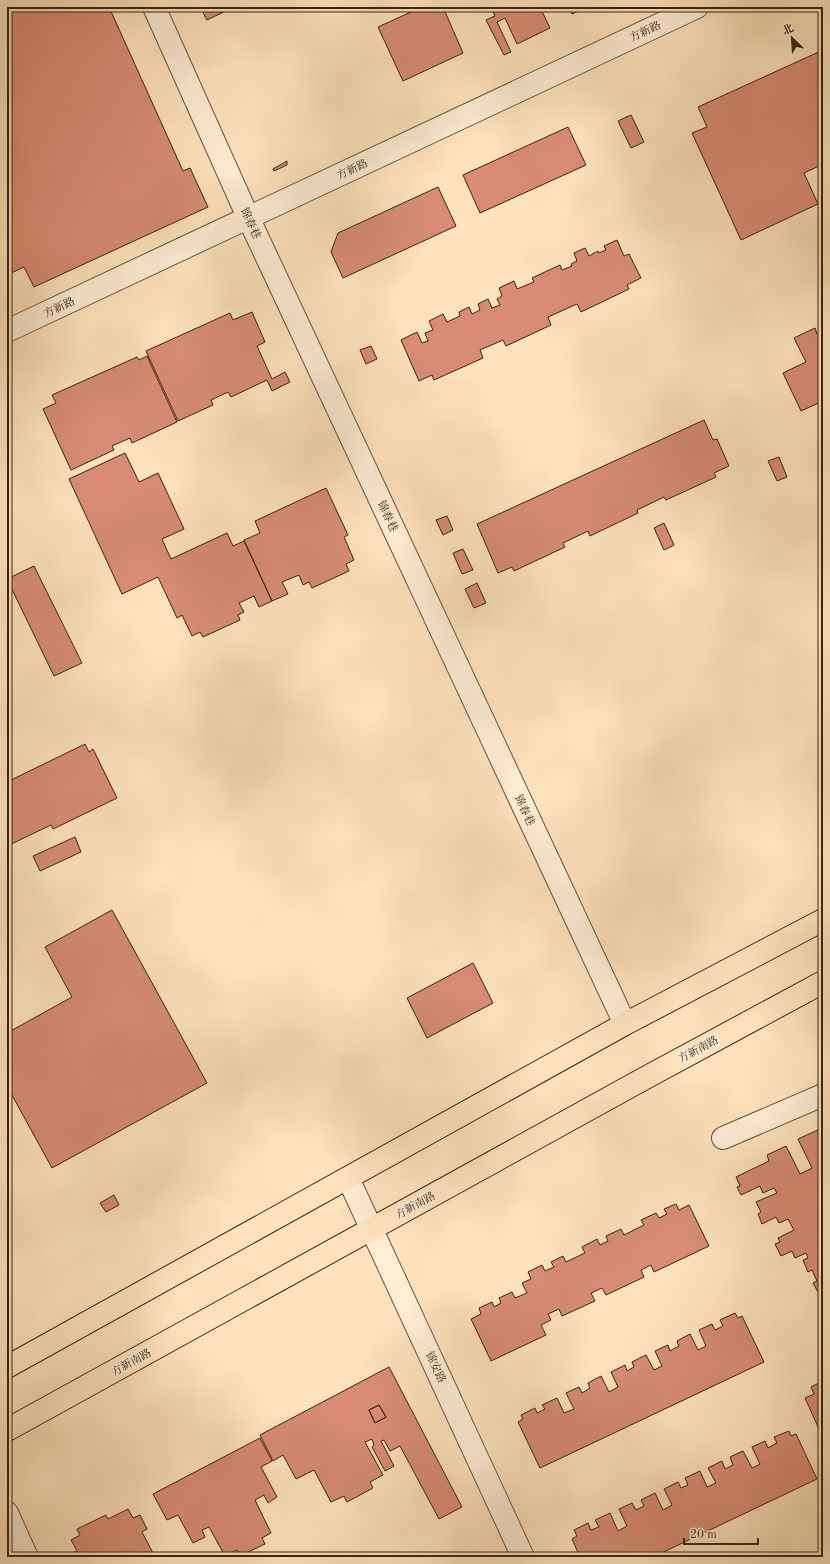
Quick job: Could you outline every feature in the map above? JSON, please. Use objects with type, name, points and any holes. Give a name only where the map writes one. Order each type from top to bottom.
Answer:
[{"type":"main road","points":[[7,1366],[626,1024],[823,920]]},
{"type":"main road","name":"方新南路","points":[[7,1430],[823,982]]},
{"type":"street","name":"锦春巷","points":[[154,7],[248,217],[626,1024]]},
{"type":"street","name":"方新路","points":[[7,331],[697,7]]},
{"type":"street","points":[[723,1138],[823,1095]]},
{"type":"street","name":"锦安路","points":[[348,1178],[524,1557]]},
{"type":"street","points":[[7,1513],[27,1557]]},
{"type":"building","points":[[7,7],[109,7],[183,171],[190,168],[208,207],[34,287],[24,267],[7,275]]},
{"type":"building","points":[[200,7],[229,7],[230,9],[207,20]]},
{"type":"building","points":[[422,7],[443,7],[463,53],[403,81],[378,27]]},
{"type":"building","points":[[491,7],[540,7],[550,28],[517,44],[505,18],[497,22],[511,52],[504,55],[486,20],[495,16]]},
{"type":"building","points":[[568,7],[588,7],[572,14]]},
{"type":"building","points":[[823,50],[823,164],[804,173],[818,204],[741,240],[692,133],[707,127],[698,107]]},
{"type":"building","points":[[631,115],[644,142],[631,148],[618,121]]},
{"type":"building","points":[[568,127],[586,165],[480,213],[463,175]]},
{"type":"building","points":[[287,161],[287,165],[274,171],[273,169]]},
{"type":"building","points":[[438,187],[456,226],[343,278],[331,252],[338,233]]},
{"type":"building","points":[[617,240],[624,256],[629,254],[641,278],[627,285],[629,289],[581,312],[577,304],[548,317],[551,325],[506,346],[503,340],[480,350],[483,358],[434,380],[432,375],[419,381],[401,340],[417,332],[422,343],[428,341],[425,333],[433,330],[429,321],[443,314],[447,322],[460,316],[459,312],[469,307],[472,314],[480,310],[478,304],[488,299],[492,308],[500,305],[497,299],[502,296],[499,288],[514,281],[517,289],[534,282],[532,278],[560,265],[562,270],[572,266],[571,264],[577,261],[574,253],[585,248],[589,256],[598,251],[599,253],[606,250],[604,246]]},
{"type":"building","points":[[252,312],[265,342],[257,346],[272,379],[285,372],[290,382],[272,391],[267,380],[231,397],[228,392],[211,400],[213,405],[178,421],[146,351],[230,313],[233,320]]},
{"type":"building","points":[[815,328],[817,334],[823,331],[823,401],[801,411],[783,373],[806,362],[794,338]]},
{"type":"building","points":[[371,346],[377,359],[366,364],[360,350]]},
{"type":"building","points":[[147,356],[177,422],[132,443],[130,438],[112,446],[114,450],[71,470],[43,409],[56,403],[52,395],[137,357],[139,360]]},
{"type":"building","points":[[704,420],[713,440],[717,439],[729,466],[714,473],[716,477],[666,500],[664,497],[637,510],[638,513],[590,536],[588,531],[563,543],[565,547],[514,571],[512,567],[498,573],[477,524]]},
{"type":"building","points":[[125,453],[139,482],[158,473],[184,529],[162,539],[171,559],[227,533],[233,546],[244,541],[272,601],[259,607],[254,596],[239,603],[244,612],[238,615],[240,620],[203,637],[200,632],[192,636],[182,615],[177,618],[158,577],[122,594],[69,479]]},
{"type":"building","points":[[779,457],[787,477],[777,481],[768,461]]},
{"type":"building","points":[[326,488],[348,535],[344,537],[354,560],[346,564],[349,571],[312,588],[309,582],[303,585],[299,575],[282,582],[288,594],[272,601],[244,540],[260,533],[255,521]]},
{"type":"building","points":[[447,516],[453,530],[443,535],[436,520]]},
{"type":"building","points":[[664,523],[674,545],[664,550],[654,528]]},
{"type":"building","points":[[463,549],[473,570],[462,574],[453,553]]},
{"type":"building","points":[[34,566],[82,663],[54,676],[7,579]]},
{"type":"building","points":[[477,583],[486,603],[474,608],[465,589]]},
{"type":"building","points":[[85,744],[89,752],[93,749],[117,798],[53,829],[51,825],[7,846],[7,784],[12,782],[11,780]]},
{"type":"building","points":[[75,837],[81,852],[40,871],[33,856]]},
{"type":"building","points":[[112,910],[207,1083],[52,1168],[7,1086],[7,1033],[72,997],[45,947]]},
{"type":"building","points":[[473,963],[493,1003],[427,1038],[407,998]]},
{"type":"building","points":[[818,1130],[821,1136],[823,1135],[823,1289],[818,1292],[813,1283],[817,1281],[812,1270],[808,1272],[803,1260],[808,1258],[806,1253],[795,1258],[792,1251],[781,1256],[775,1244],[780,1242],[778,1238],[794,1230],[788,1219],[779,1223],[776,1217],[762,1224],[758,1214],[761,1212],[756,1202],[777,1193],[774,1188],[763,1193],[760,1186],[741,1195],[737,1187],[740,1186],[736,1177],[769,1161],[767,1155],[786,1146],[800,1174],[812,1168],[798,1139]]},
{"type":"building","points":[[114,1195],[119,1205],[106,1212],[100,1203]]},
{"type":"building","points":[[676,1204],[679,1210],[689,1205],[709,1246],[654,1272],[651,1265],[641,1270],[644,1277],[606,1295],[602,1288],[591,1293],[595,1301],[562,1316],[559,1309],[548,1314],[551,1320],[541,1325],[546,1335],[491,1361],[471,1319],[481,1314],[479,1308],[492,1302],[494,1307],[501,1303],[499,1298],[512,1292],[515,1298],[527,1293],[522,1283],[531,1279],[528,1272],[542,1265],[545,1271],[554,1267],[551,1262],[563,1256],[566,1262],[585,1253],[582,1247],[597,1239],[600,1245],[608,1241],[606,1236],[621,1229],[624,1235],[644,1225],[641,1220],[656,1213],[659,1218],[667,1214],[664,1209]]},
{"type":"building","points":[[735,1313],[738,1318],[742,1316],[764,1362],[540,1468],[518,1422],[523,1419],[521,1415],[535,1408],[537,1413],[545,1409],[542,1405],[557,1398],[564,1413],[574,1409],[566,1393],[579,1387],[582,1393],[590,1388],[588,1383],[601,1376],[609,1392],[618,1387],[611,1372],[625,1365],[627,1371],[634,1367],[632,1362],[646,1355],[654,1370],[662,1366],[655,1351],[668,1345],[670,1351],[679,1346],[677,1341],[690,1334],[698,1350],[706,1346],[699,1330],[712,1324],[715,1330],[723,1326],[720,1320]]},
{"type":"building","points":[[389,1367],[462,1507],[439,1519],[400,1446],[390,1451],[384,1440],[381,1441],[394,1466],[385,1471],[372,1447],[374,1445],[372,1439],[365,1442],[383,1475],[370,1482],[373,1488],[347,1502],[344,1496],[331,1502],[314,1470],[296,1479],[283,1455],[273,1461],[260,1435]],"holes":[[[379,1405],[386,1417],[375,1423],[369,1410]]]},
{"type":"building","points":[[823,1381],[823,1438],[805,1398],[814,1394],[811,1387]]},
{"type":"building","points":[[379,1405],[386,1417],[375,1423],[369,1410]]},
{"type":"building","points":[[789,1431],[791,1436],[796,1434],[817,1479],[653,1557],[580,1557],[572,1539],[577,1536],[574,1530],[588,1523],[591,1530],[599,1527],[595,1520],[610,1513],[618,1531],[627,1526],[619,1509],[632,1503],[636,1510],[644,1506],[641,1500],[655,1493],[663,1510],[672,1505],[664,1489],[678,1482],[681,1488],[688,1485],[685,1478],[700,1471],[707,1487],[716,1483],[708,1468],[722,1461],[725,1469],[733,1465],[730,1457],[743,1451],[752,1468],[760,1464],[752,1447],[765,1441],[768,1448],[777,1443],[774,1437]]},
{"type":"building","points":[[260,1438],[272,1461],[261,1467],[277,1497],[268,1503],[264,1495],[255,1500],[271,1533],[262,1538],[265,1544],[240,1556],[237,1550],[225,1556],[209,1527],[202,1530],[205,1537],[193,1543],[178,1515],[167,1520],[153,1494]]},
{"type":"building","points":[[128,1509],[133,1518],[140,1515],[147,1529],[142,1532],[155,1557],[72,1557],[71,1554],[77,1551],[71,1540],[80,1535],[77,1529],[106,1515],[108,1519]]}]
